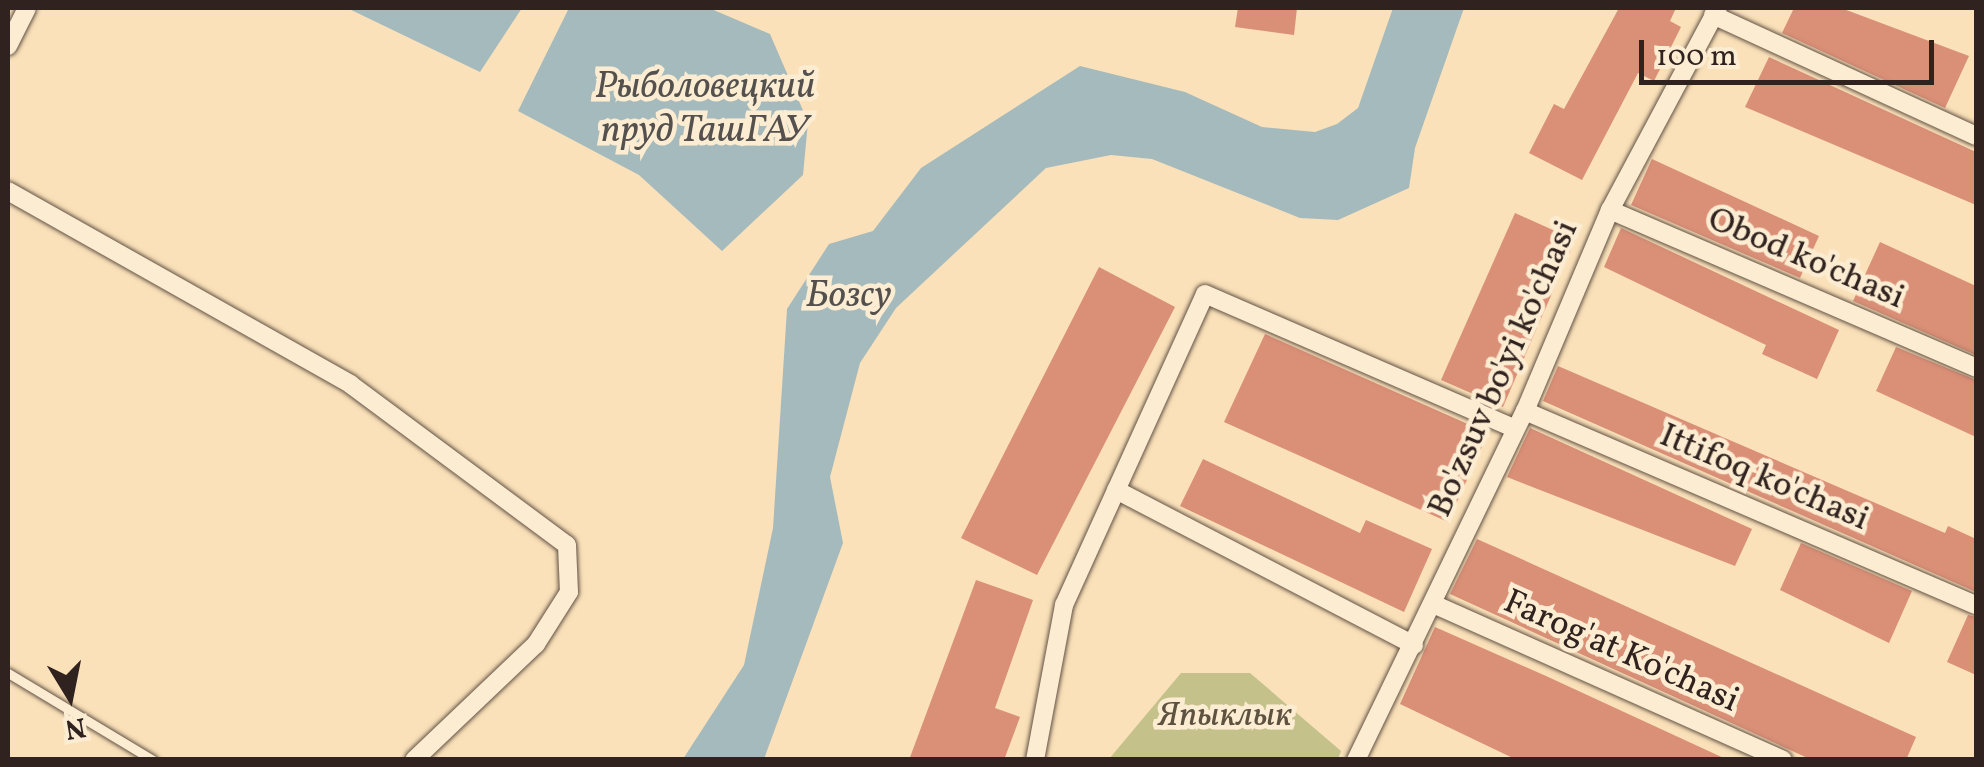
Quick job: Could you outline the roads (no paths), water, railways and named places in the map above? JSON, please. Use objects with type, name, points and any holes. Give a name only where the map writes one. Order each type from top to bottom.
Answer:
[{"type":"street","points":[[8,46],[27,8]]},
{"type":"street","points":[[1716,12],[1976,136]]},
{"type":"street","name":"Bo'zsuv bo'yi ko'chasi","points":[[1356,760],[1525,411],[1610,210],[1716,12]]},
{"type":"street","points":[[8,191],[350,384],[567,545],[569,592],[536,644],[414,760]]},
{"type":"street","name":"Obod ko'chasi","points":[[1610,210],[1976,368]]},
{"type":"street","points":[[1035,760],[1064,605],[1205,294],[1515,429]]},
{"type":"street","name":"Ittifoq ko'chasi","points":[[1525,411],[1976,605]]},
{"type":"street","points":[[1116,490],[1414,645]]},
{"type":"street","name":"Farog'at Ko'chasi","points":[[1433,604],[1782,760]]},
{"type":"lane","points":[[8,673],[153,760]]},
{"type":"water","points":[[347,8],[522,8],[480,72]]},
{"type":"water","name":"Рыболовецкий пруд ТашГАУ","points":[[569,8],[709,8],[770,34],[808,122],[803,175],[722,251],[639,175],[518,111]]},
{"type":"water","name":"Бозсу","points":[[1393,8],[1464,8],[1415,148],[1409,188],[1338,220],[1300,218],[1152,159],[1111,155],[1046,168],[896,308],[860,363],[830,477],[843,543],[764,759],[683,759],[744,665],[773,528],[787,309],[829,244],[873,231],[921,168],[1080,66],[1185,92],[1262,127],[1315,132],[1337,124],[1358,108]]},
{"type":"park label","name":"Япыклык","points":[[1225,716]]}]
